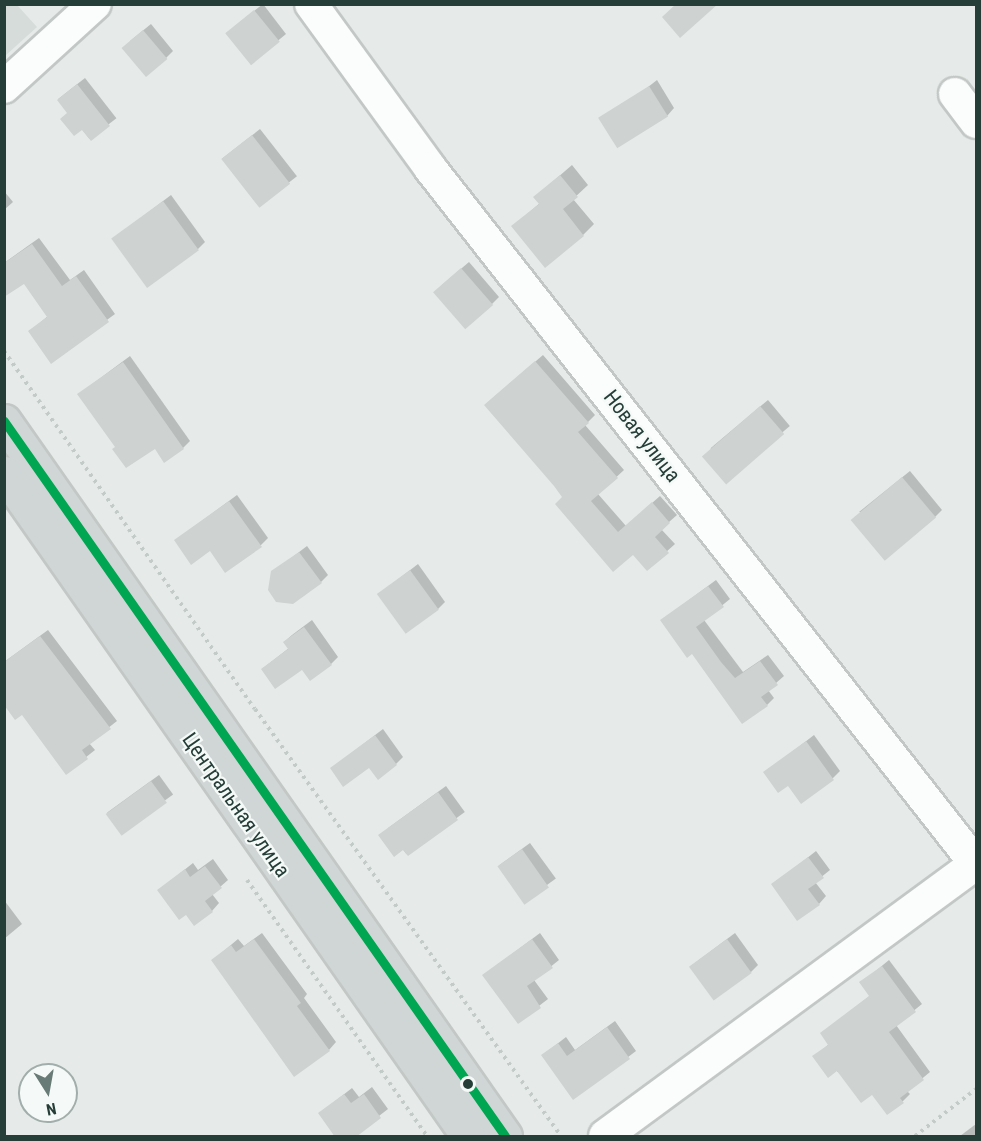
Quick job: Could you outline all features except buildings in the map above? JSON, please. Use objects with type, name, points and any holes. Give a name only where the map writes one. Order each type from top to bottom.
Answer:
[{"type":"main road","name":"Центральная улица","points":[[4,421],[505,1137]]},
{"type":"main road","name":"Центральная улица","points":[[4,473],[468,1137]]},
{"type":"street","points":[[9,74],[95,4]]},
{"type":"street","name":"Новая улица","points":[[311,4],[430,168],[976,863]]},
{"type":"street","points":[[955,94],[976,122]]},
{"type":"street","points":[[605,1137],[976,863]]},
{"type":"path","points":[[4,351],[255,709],[561,1137]]},
{"type":"path","points":[[247,880],[427,1137]]},
{"type":"path","points":[[915,1137],[976,1089]]},
{"type":"shaded area","points":[[5,4],[17,5],[37,27],[5,56]]},
{"type":"transit line","points":[[4,421],[505,1136]]}]
